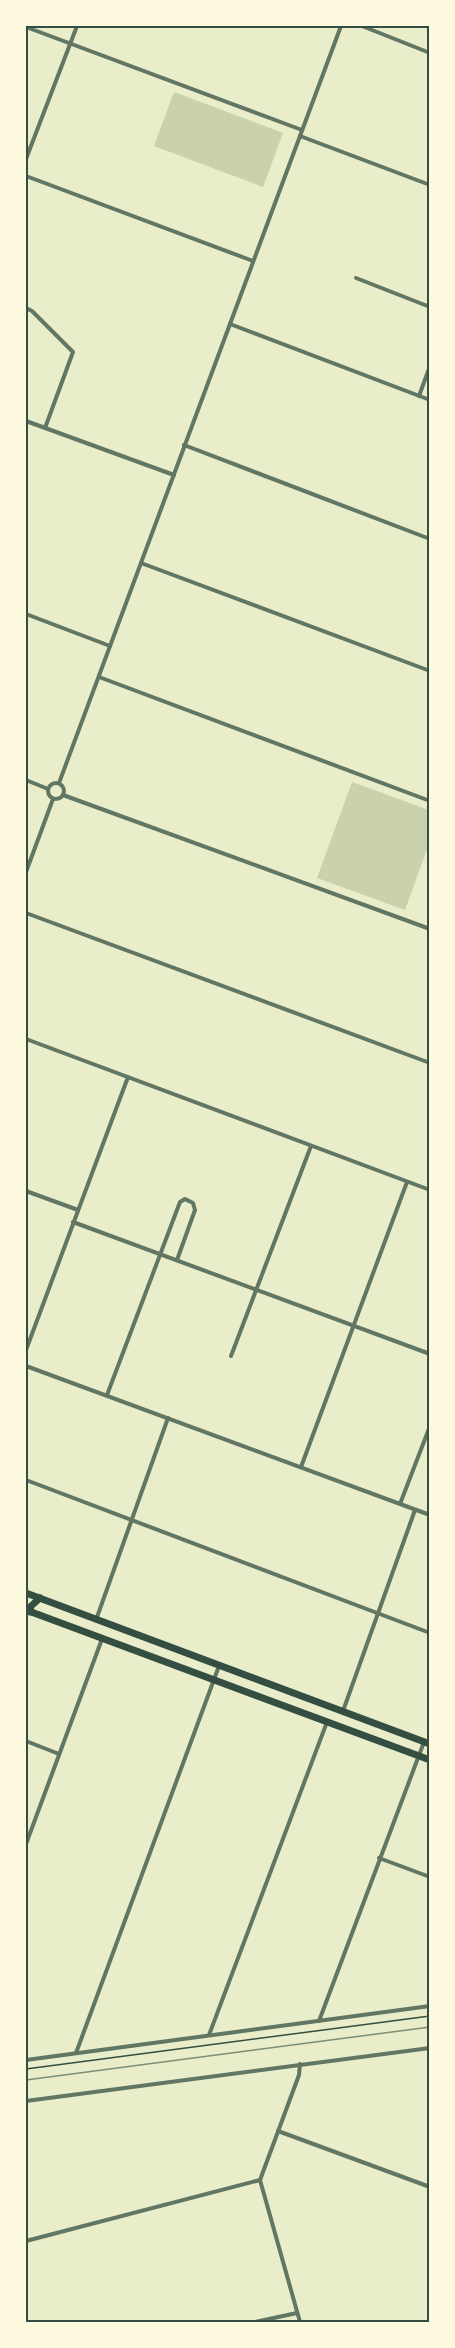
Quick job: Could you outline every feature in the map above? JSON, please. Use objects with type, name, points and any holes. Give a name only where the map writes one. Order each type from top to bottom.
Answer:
[{"type":"highway","points":[[26,1593],[427,1743]]},
{"type":"highway","points":[[40,1598],[30,1606],[28,1611],[429,1760]]},
{"type":"street","points":[[26,159],[76,26]]},
{"type":"street","points":[[59,783],[341,26]]},
{"type":"street","points":[[362,26],[429,52]]},
{"type":"street","points":[[26,27],[302,130]]},
{"type":"street","points":[[300,136],[429,185]]},
{"type":"street","points":[[26,176],[253,261]]},
{"type":"street","points":[[356,278],[429,307]]},
{"type":"street","points":[[26,308],[32,311],[73,352],[45,428]]},
{"type":"street","points":[[230,324],[429,400]]},
{"type":"street","points":[[419,396],[429,366]]},
{"type":"street","points":[[26,421],[174,475]]},
{"type":"street","points":[[184,446],[429,539]]},
{"type":"street","points":[[141,563],[429,671]]},
{"type":"street","points":[[26,614],[110,646]]},
{"type":"street","points":[[99,676],[429,801]]},
{"type":"street","points":[[26,780],[48,789],[53,799],[26,872]]},
{"type":"street","points":[[48,789],[51,784],[59,783]]},
{"type":"street","points":[[59,783],[63,787],[63,795]]},
{"type":"street","points":[[53,799],[63,795],[429,929]]},
{"type":"street","points":[[26,913],[429,1063]]},
{"type":"street","points":[[26,1039],[429,1190]]},
{"type":"street","points":[[26,1350],[128,1077]]},
{"type":"street","points":[[231,1356],[311,1146]]},
{"type":"street","points":[[301,1467],[355,1327],[407,1182]]},
{"type":"street","points":[[26,1191],[78,1210]]},
{"type":"street","points":[[107,1395],[180,1202],[184,1199],[193,1203],[195,1210],[177,1260]]},
{"type":"street","points":[[73,1222],[429,1354]]},
{"type":"street","points":[[26,1325],[34,1328]]},
{"type":"street","points":[[26,1366],[429,1515]]},
{"type":"street","points":[[96,1620],[168,1418]]},
{"type":"street","points":[[400,1504],[429,1426]]},
{"type":"street","points":[[26,1480],[429,1633]]},
{"type":"street","points":[[343,1711],[416,1510]]},
{"type":"street","points":[[26,1844],[102,1639]]},
{"type":"street","points":[[76,2053],[219,1665]]},
{"type":"street","points":[[209,2035],[327,1722]]},
{"type":"street","points":[[26,1741],[59,1754]]},
{"type":"street","points":[[319,2021],[418,1756],[427,1743]]},
{"type":"street","points":[[379,1858],[429,1877]]},
{"type":"street","points":[[26,2060],[429,2006]]},
{"type":"street","points":[[26,2101],[429,2048]]},
{"type":"street","points":[[300,2064],[299,2075],[260,2181],[300,2322]]},
{"type":"street","points":[[278,2131],[429,2187]]},
{"type":"street","points":[[26,2241],[260,2181]]},
{"type":"street","points":[[255,2322],[297,2313]]},
{"type":"path","points":[[26,2069],[429,2016]]},
{"type":"green space","points":[[174,92],[283,133],[263,187],[154,146]]},
{"type":"green space","points":[[352,782],[429,810],[429,844],[405,910],[317,878]]},
{"type":"tram line","points":[[26,2080],[430,2027]]}]
